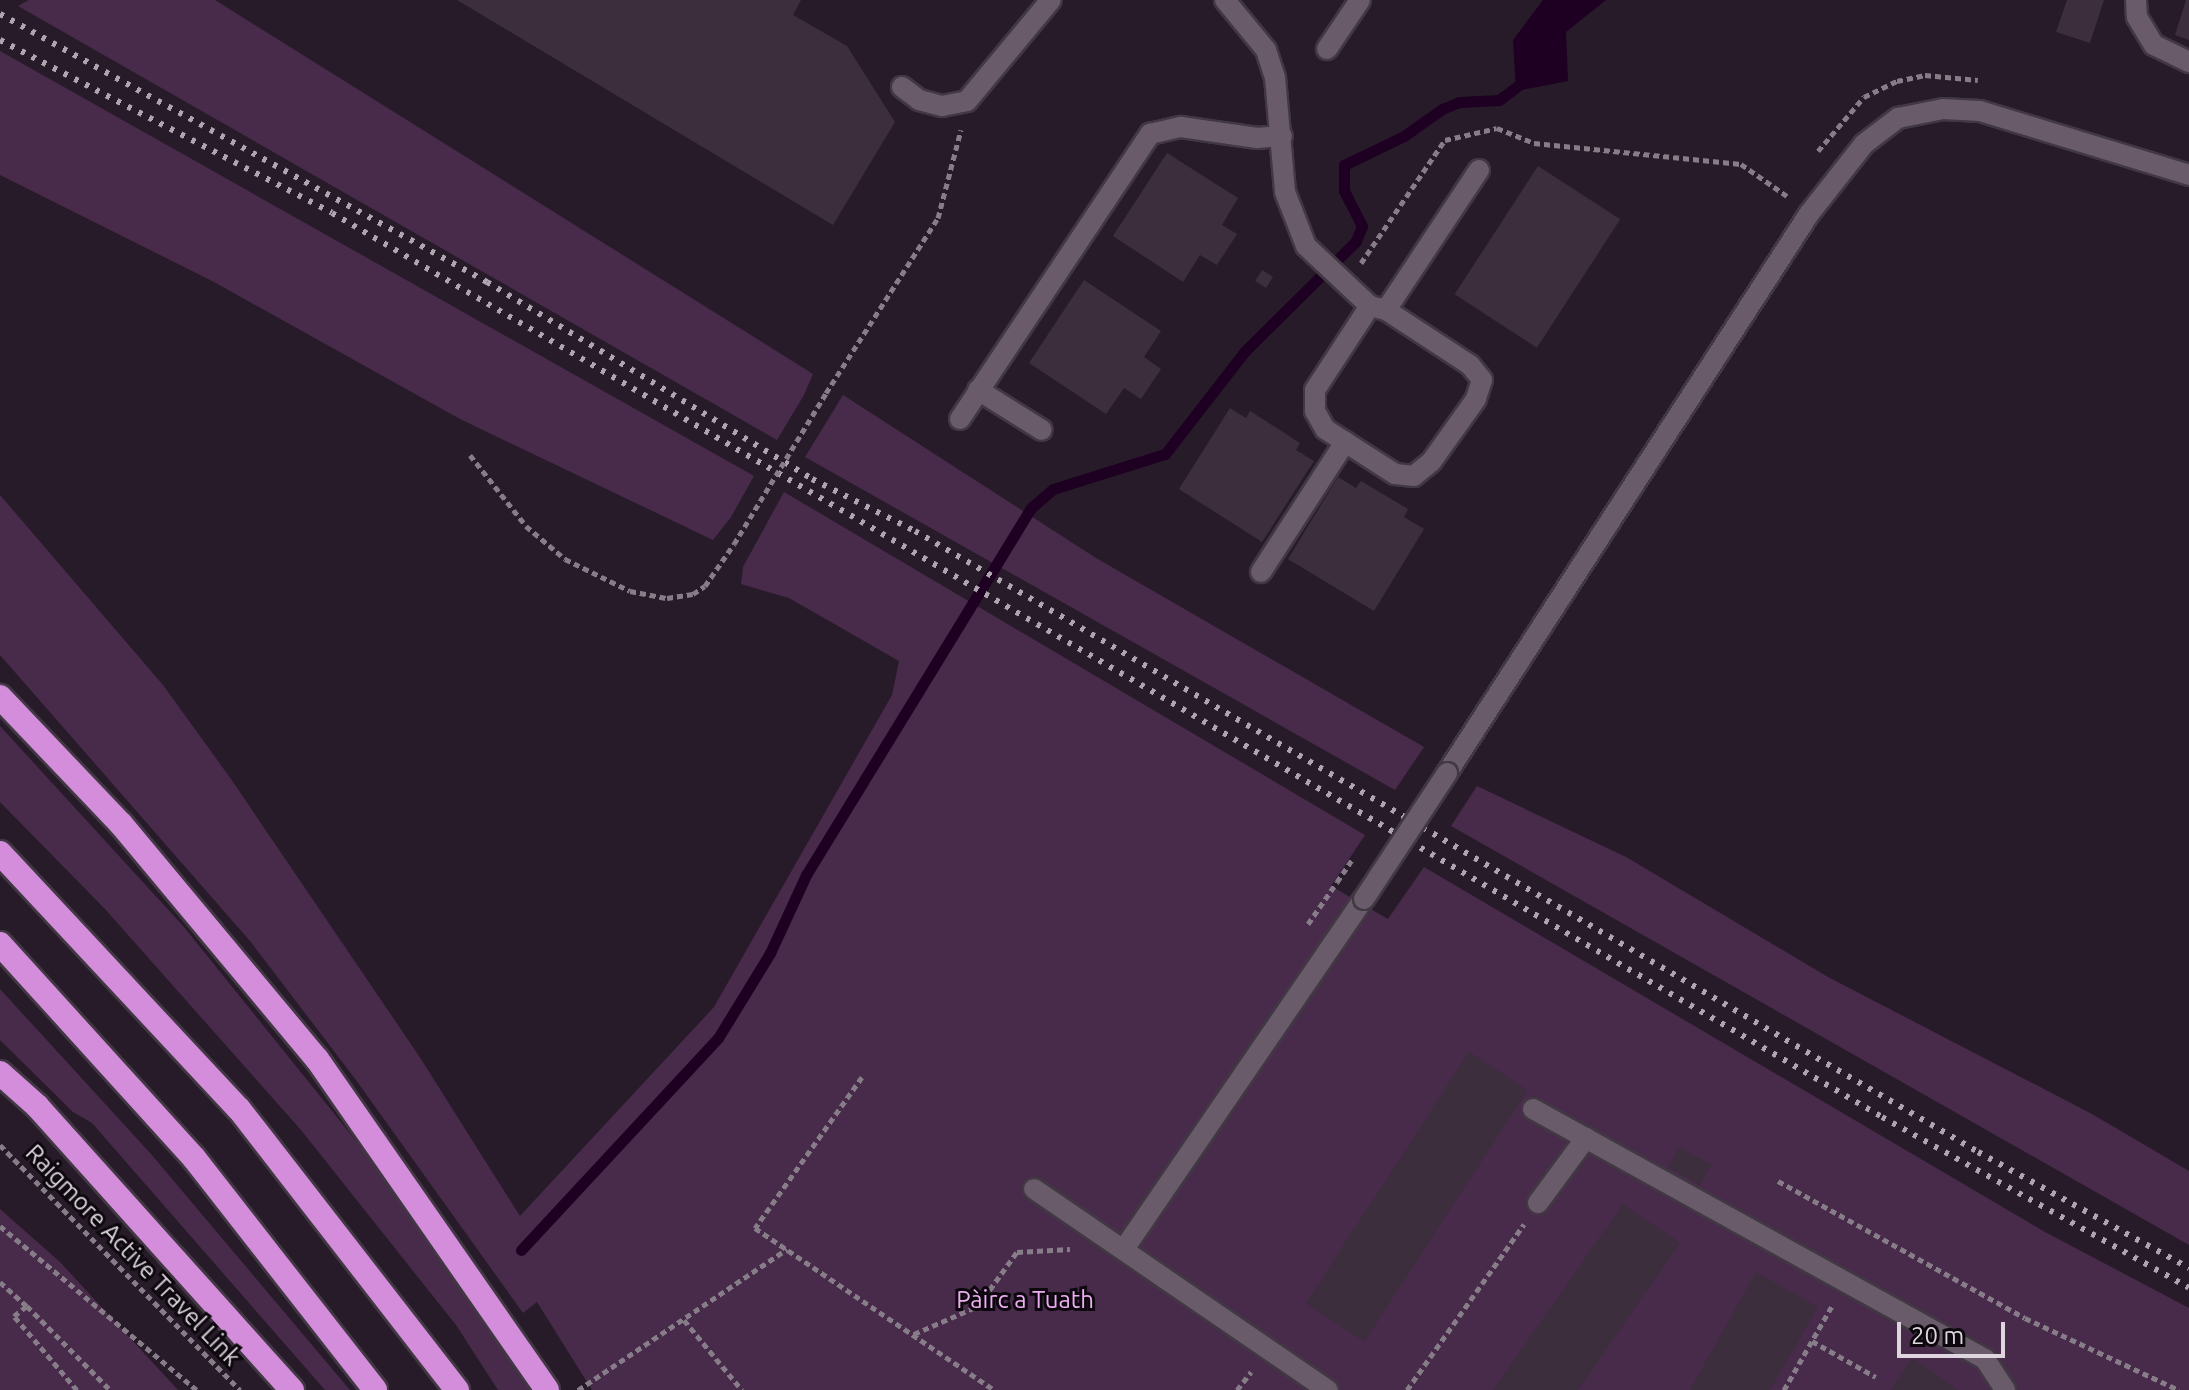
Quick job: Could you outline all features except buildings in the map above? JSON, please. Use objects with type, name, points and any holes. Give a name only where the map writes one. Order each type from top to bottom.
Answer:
[{"type":"highway","points":[[0,697],[121,824],[317,1059],[547,1390]]},
{"type":"highway","points":[[0,853],[239,1109],[457,1390]]},
{"type":"highway","points":[[0,944],[194,1158],[375,1390]]},
{"type":"highway","points":[[0,1073],[48,1117],[292,1390]]},
{"type":"street","points":[[902,87],[919,100],[942,106],[967,101],[1051,0]]},
{"type":"street","points":[[1225,0],[1266,50],[1282,136],[1290,216],[1317,259],[1343,283],[1378,308],[1470,365],[1482,380],[1476,399],[1431,462],[1414,476],[1395,474],[1325,429],[1315,411],[1315,390],[1378,308],[1479,170]]},
{"type":"street","points":[[1327,49],[1360,0]]},
{"type":"street","points":[[2136,0],[2137,17],[2154,45],[2189,62]]},
{"type":"street","points":[[1124,1249],[1364,899],[1809,214],[1864,144],[1898,118],[1943,109],[1980,111],[2189,175]]},
{"type":"street","points":[[960,419],[1136,149],[1150,134],[1181,127],[1257,138],[1282,136]]},
{"type":"street","points":[[978,390],[1042,430]]},
{"type":"street","points":[[1261,572],[1345,442]]},
{"type":"street","points":[[1533,1109],[1985,1359],[2005,1390]]},
{"type":"street","points":[[1538,1203],[1586,1138]]},
{"type":"street","points":[[1034,1189],[1328,1390]]},
{"type":"path","points":[[470,455],[526,526],[565,559],[630,591],[667,598],[693,594],[705,586],[938,218],[967,101]]},
{"type":"path","points":[[1343,283],[1445,140],[1456,135],[1497,128],[1534,143],[1741,164],[1788,196]]},
{"type":"path","points":[[862,1077],[755,1228],[994,1390]]},
{"type":"path","name":"Raigmore Active Travel Link","points":[[0,1145],[240,1390]]},
{"type":"path","points":[[1778,1181],[2025,1318],[2179,1390]]},
{"type":"path","points":[[1407,1390],[1538,1203]]},
{"type":"path","name":"Raigmore Active Travel Link","points":[[0,1226],[197,1390]]},
{"type":"path","points":[[914,1334],[978,1306],[1017,1252],[1069,1250],[1100,1232]]},
{"type":"path","points":[[578,1390],[787,1249]]},
{"type":"path","points":[[0,1282],[110,1390]]},
{"type":"path","points":[[1784,1390],[1846,1282]]},
{"type":"path","points":[[27,1306],[14,1316],[77,1390]]},
{"type":"path","points":[[684,1320],[742,1390]]},
{"type":"path","points":[[1812,1341],[1876,1377]]},
{"type":"green space","points":[[29,0],[215,0],[813,374],[804,395],[777,440],[18,6]]},
{"type":"green space","points":[[0,51],[754,476],[731,517],[713,540],[460,419],[214,282],[0,175]]},
{"type":"green space","points":[[843,395],[1096,558],[1424,747],[1395,790],[805,457]]},
{"type":"green space","name":"Pàirc a Tuath","points":[[784,492],[1365,835],[1331,886],[1388,919],[1424,867],[2045,1232],[2189,1308],[2189,1390],[592,1390],[537,1302],[523,1313],[356,1080],[250,941],[0,655],[0,495],[163,685],[231,779],[419,1056],[520,1216],[714,1007],[892,695],[899,661],[789,598],[741,584],[743,567]]},
{"type":"green space","points":[[0,726],[184,927],[365,1152],[530,1390],[498,1390],[456,1325],[301,1130],[105,909],[0,802]]},
{"type":"green space","points":[[1477,786],[1626,857],[1828,977],[2092,1114],[2189,1171],[2189,1245],[1451,826]]},
{"type":"green space","points":[[0,989],[151,1154],[350,1390],[325,1390],[92,1123],[73,1112],[0,1040]]},
{"type":"green space","points":[[0,1209],[60,1262],[178,1390],[0,1390]]},
{"type":"shaded area","points":[[1543,0],[1606,0],[1566,32],[1568,81],[1516,91],[1513,40]]},
{"type":"waterway","points":[[521,1250],[718,1038],[770,953],[806,875],[1031,508],[1053,489],[1165,454],[1245,351],[1356,241],[1362,226],[1344,191],[1344,165],[1404,136],[1442,109],[1459,102],[1499,100],[1524,81]]},
{"type":"railway","points":[[0,14],[487,282],[812,479],[915,531],[1978,1152],[2189,1268]]},
{"type":"railway","points":[[0,40],[332,213],[1882,1117],[2189,1288]]}]
